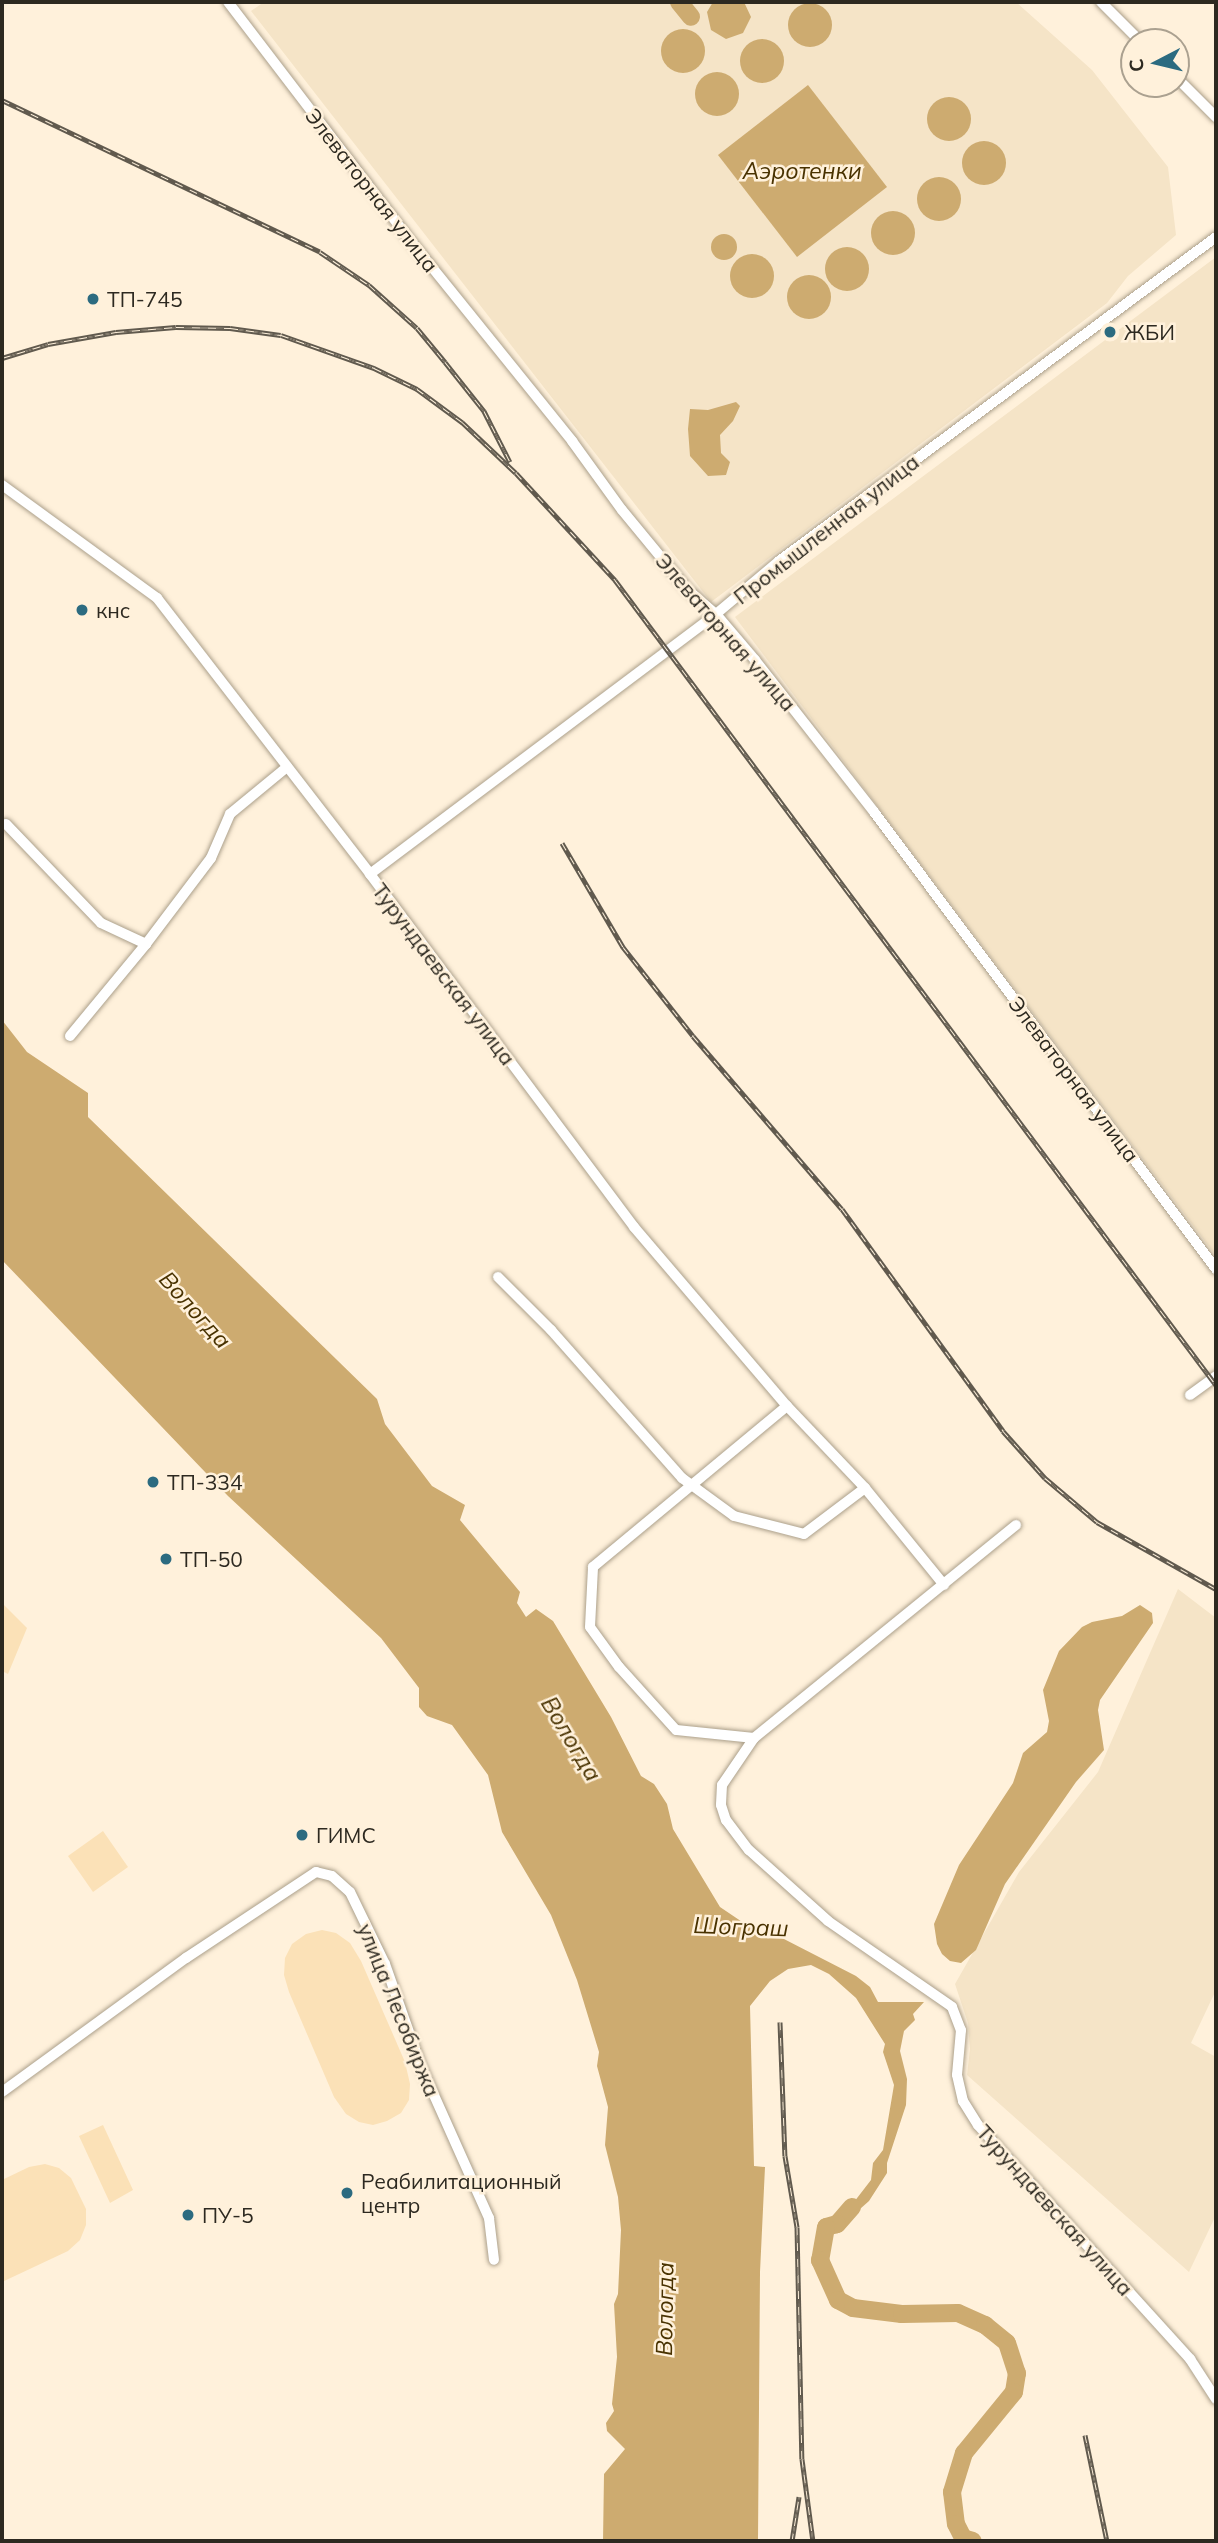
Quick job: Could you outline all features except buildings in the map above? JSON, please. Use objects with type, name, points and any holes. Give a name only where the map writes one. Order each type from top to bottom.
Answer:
[{"type":"street","name":"Элеваторная улица","points":[[228,2],[406,235],[572,441],[622,510],[688,590],[716,614],[755,660],[874,812],[1216,1269]]},
{"type":"street","points":[[1101,2],[1127,28]]},
{"type":"street","points":[[1190,91],[1216,117]]},
{"type":"street","name":"Промышленная улица","points":[[370,874],[716,614],[779,561],[1216,237]]},
{"type":"street","name":"Турундаевская улица","points":[[2,485],[157,598],[370,874],[634,1227],[787,1406],[865,1488],[944,1585]]},
{"type":"street","points":[[70,1036],[146,944],[211,858],[230,814],[287,766]]},
{"type":"street","points":[[6,824],[101,923],[146,944]]},
{"type":"street","points":[[498,1277],[691,1484],[734,1516],[804,1534],[865,1488]]},
{"type":"street","points":[[1190,1395],[1216,1376]]},
{"type":"street","points":[[754,1738],[676,1730],[619,1667],[590,1627],[593,1567],[787,1406]]},
{"type":"street","name":"Турундаевская улица","points":[[1016,1525],[754,1738],[722,1785],[721,1805],[726,1820],[749,1850],[828,1921],[952,2007],[961,2030],[957,2075],[963,2101],[978,2125],[1190,2359],[1216,2399]]},
{"type":"street","name":"улица Лесобиржа","points":[[2,2092],[197,1951],[316,1872],[332,1876],[349,1892],[385,1964],[421,2066],[489,2218],[494,2260]]},
{"type":"shaded area","points":[[264,2],[1016,2],[1092,70],[1168,167],[1176,235],[1128,276],[1107,303],[711,602],[251,11]]},
{"type":"shaded area","points":[[1216,257],[1216,1256],[735,617]]},
{"type":"shaded area","points":[[1178,1589],[1216,1618],[1216,1990],[1191,2043],[1216,2057],[1216,2215],[1189,2272],[967,2075],[970,2049],[968,2023],[955,1984],[1019,1872],[1098,1772]]},
{"type":"shaded area","points":[[2,1603],[27,1628],[8,1674],[2,1671]]},
{"type":"shaded area","points":[[103,1831],[128,1867],[93,1892],[68,1856]]},
{"type":"shaded area","points":[[322,1930],[336,1933],[350,1943],[361,1961],[405,2062],[410,2084],[409,2100],[401,2113],[387,2121],[373,2125],[359,2122],[346,2114],[334,2097],[289,1992],[284,1975],[285,1958],[292,1944],[306,1934]]},
{"type":"shaded area","points":[[103,2125],[133,2190],[110,2203],[79,2136]]},
{"type":"shaded area","points":[[45,2164],[59,2168],[71,2178],[86,2209],[86,2225],[80,2240],[68,2251],[2,2282],[2,2180],[29,2167]]},
{"type":"water","points":[[713,2],[744,2],[751,17],[743,33],[726,39],[711,30],[707,12]]},
{"type":"water","points":[[810,3],[825,10],[832,25],[825,40],[810,47],[795,40],[788,25],[795,10]]},
{"type":"water","points":[[683,29],[698,36],[705,51],[698,66],[683,73],[668,66],[661,51],[668,36]]},
{"type":"water","points":[[762,39],[777,46],[784,61],[777,76],[762,83],[747,76],[740,61],[747,46]]},
{"type":"water","points":[[717,72],[732,79],[739,94],[732,109],[717,116],[702,109],[695,94],[702,79]]},
{"type":"water","name":"Аэротенки","points":[[808,85],[887,187],[797,257],[718,155]]},
{"type":"water","points":[[949,97],[964,104],[971,119],[964,134],[949,141],[934,134],[927,119],[934,104]]},
{"type":"water","points":[[984,141],[999,148],[1006,163],[999,178],[984,185],[969,178],[962,163],[969,148]]},
{"type":"water","points":[[939,177],[954,184],[961,199],[954,214],[939,221],[924,214],[917,199],[924,184]]},
{"type":"water","points":[[893,211],[908,218],[915,233],[908,248],[893,255],[878,248],[871,233],[878,218]]},
{"type":"water","points":[[724,234],[733,238],[737,247],[733,256],[724,260],[715,256],[711,247],[715,238]]},
{"type":"water","points":[[847,247],[862,254],[869,269],[862,284],[847,291],[832,284],[825,269],[832,254]]},
{"type":"water","points":[[752,254],[767,261],[774,276],[767,291],[752,298],[737,291],[730,276],[737,261]]},
{"type":"water","points":[[809,275],[824,282],[831,297],[824,312],[809,319],[794,312],[787,297],[794,282]]},
{"type":"water","points":[[736,402],[740,406],[733,421],[720,435],[721,453],[730,462],[726,475],[708,476],[690,456],[690,409],[708,410]]},
{"type":"water","name":"Вологда","points":[[2,1020],[27,1052],[88,1093],[88,1117],[377,1399],[385,1424],[432,1486],[465,1505],[460,1520],[520,1592],[517,1603],[526,1617],[536,1609],[553,1621],[611,1717],[641,1776],[654,1784],[667,1804],[673,1829],[720,1907],[760,1934],[782,1938],[856,1976],[870,1987],[878,2002],[924,2002],[913,2014],[915,2020],[904,2031],[900,2051],[907,2079],[906,2105],[887,2163],[887,2173],[869,2201],[851,2217],[837,2224],[871,2180],[873,2163],[883,2150],[894,2085],[883,2052],[885,2044],[856,1998],[829,1974],[811,1965],[788,1969],[770,1981],[750,2006],[754,2166],[765,2167],[760,2272],[758,2541],[603,2541],[604,2474],[625,2449],[607,2431],[606,2423],[614,2411],[612,2404],[617,2357],[614,2304],[618,2294],[621,2230],[618,2197],[605,2145],[608,2107],[597,2066],[599,2052],[577,1980],[551,1915],[502,1832],[488,1775],[452,1725],[427,1716],[419,1707],[419,1688],[381,1638],[228,1496],[2,1260]]},
{"type":"water","points":[[1140,1605],[1152,1613],[1153,1623],[1100,1700],[1098,1710],[1104,1750],[1076,1782],[1005,1884],[976,1950],[961,1963],[950,1961],[942,1954],[937,1944],[934,1924],[959,1865],[1013,1783],[1023,1753],[1047,1732],[1049,1721],[1043,1690],[1059,1651],[1082,1627],[1092,1622],[1122,1616]]},
{"type":"waterway","points":[[679,2],[691,17]]},
{"type":"waterway","name":"Шограш","points":[[852,2207],[837,2224],[826,2227],[820,2260],[838,2300],[853,2308],[902,2314],[958,2313],[985,2325],[1007,2343],[1017,2373],[1014,2392],[964,2453],[952,2492],[956,2524],[963,2538],[973,2541]]},
{"type":"railway","points":[[2,100],[320,252],[369,285],[417,328],[445,362],[484,411],[510,462]]},
{"type":"railway","points":[[2,358],[48,344],[116,332],[176,327],[230,328],[281,335],[374,368],[417,389],[462,422],[516,473],[615,580],[1216,1385]]},
{"type":"railway","points":[[562,843],[623,947],[693,1036],[842,1209],[1003,1431],[1045,1478],[1097,1522],[1216,1589]]},
{"type":"railway","points":[[780,2022],[785,2156],[797,2227],[802,2459],[813,2541]]},
{"type":"railway","points":[[1085,2435],[1107,2541]]},
{"type":"railway","points":[[792,2541],[799,2497]]},
{"type":"place","name":"ТП-745","points":[[93,299]]},
{"type":"place","name":"ЖБИ","points":[[1110,332]]},
{"type":"place","name":"кнс","points":[[82,610]]},
{"type":"place","name":"ТП-334","points":[[153,1482]]},
{"type":"place","name":"ТП-50","points":[[166,1559]]},
{"type":"place","name":"ГИМС","points":[[302,1835]]},
{"type":"place","name":"Реабилитационный центр","points":[[347,2193]]},
{"type":"place","name":"ПУ-5","points":[[188,2215]]}]
